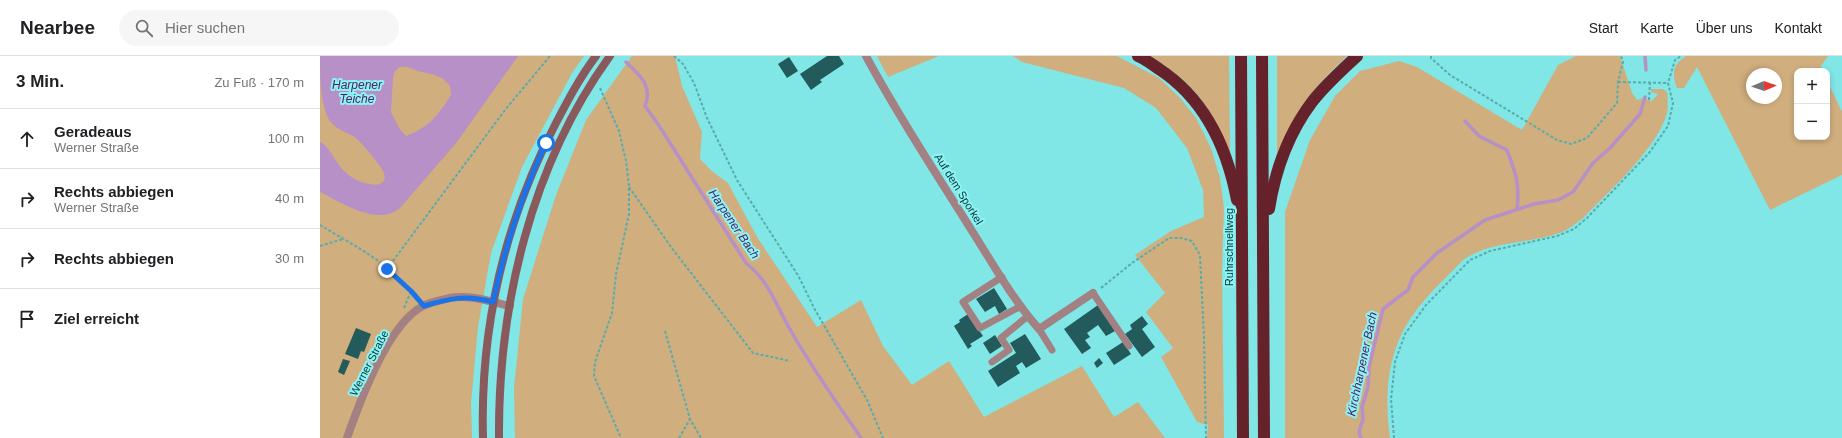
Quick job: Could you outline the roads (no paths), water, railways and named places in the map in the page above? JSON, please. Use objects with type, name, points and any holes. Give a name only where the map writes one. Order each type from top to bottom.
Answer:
[{"type":"highway","points":[[1138,56],[1170,76],[1191,96],[1205,115],[1215,134],[1225,156],[1237,199],[1242,259]]},
{"type":"highway","name":"Ruhrschnellweg","points":[[1241,56],[1243,438]]},
{"type":"highway","points":[[1262,56],[1264,438]]},
{"type":"highway","points":[[1263,260],[1267,218],[1272,190],[1286,146],[1298,122],[1312,102],[1327,84],[1357,56]]},
{"type":"main road","points":[[483,438],[486,353],[493,302],[511,232],[531,174],[562,111],[596,56]]},
{"type":"main road","points":[[499,438],[502,363],[510,306],[524,243],[547,172],[571,121],[596,77],[610,56]]},
{"type":"street","name":"Auf dem Sporkel","points":[[866,56],[888,97],[1002,277],[1028,316],[1039,329]]},
{"type":"street","points":[[1039,329],[1093,293]]},
{"type":"street","name":"Werner Straße","points":[[347,438],[368,384],[390,341],[408,317],[424,306],[451,298],[470,298],[510,306]]},
{"type":"lane","points":[[1002,277],[963,302],[980,328],[1021,306]]},
{"type":"lane","points":[[1093,293],[1129,346]]},
{"type":"lane","points":[[992,362],[1009,350],[1001,338],[1028,316]]},
{"type":"lane","name":"Auf dem Sporkel","points":[[1039,329],[1052,350]]},
{"type":"water","name":"Harpener Teiche","points":[[320,56],[518,56],[457,142],[400,208],[391,213],[381,215],[371,214],[349,207],[320,192],[320,142],[328,148],[347,174],[355,179],[374,185],[383,182],[385,179],[383,170],[362,144],[356,138],[336,127],[327,116],[320,79]],"holes":[[[400,67],[441,78],[450,86],[451,95],[433,120],[421,129],[406,136],[399,128],[391,112],[393,77],[395,71]]]},
{"type":"waterway","name":"Kirchharpener Bach","points":[[1645,56],[1646,70]]},
{"type":"waterway","name":"Harpener Bach","points":[[626,62],[644,81],[647,93],[645,106],[746,263],[767,286],[807,358],[861,438]]},
{"type":"waterway","name":"Kirchharpener Bach","points":[[1361,438],[1359,432],[1363,419],[1362,407],[1368,387],[1369,367],[1383,309],[1408,290],[1413,277],[1437,253],[1485,220],[1534,204],[1558,200],[1573,192],[1593,163],[1610,148],[1640,114],[1645,97]]},
{"type":"waterway","points":[[1465,121],[1479,136],[1507,150],[1518,186],[1517,209]]}]
